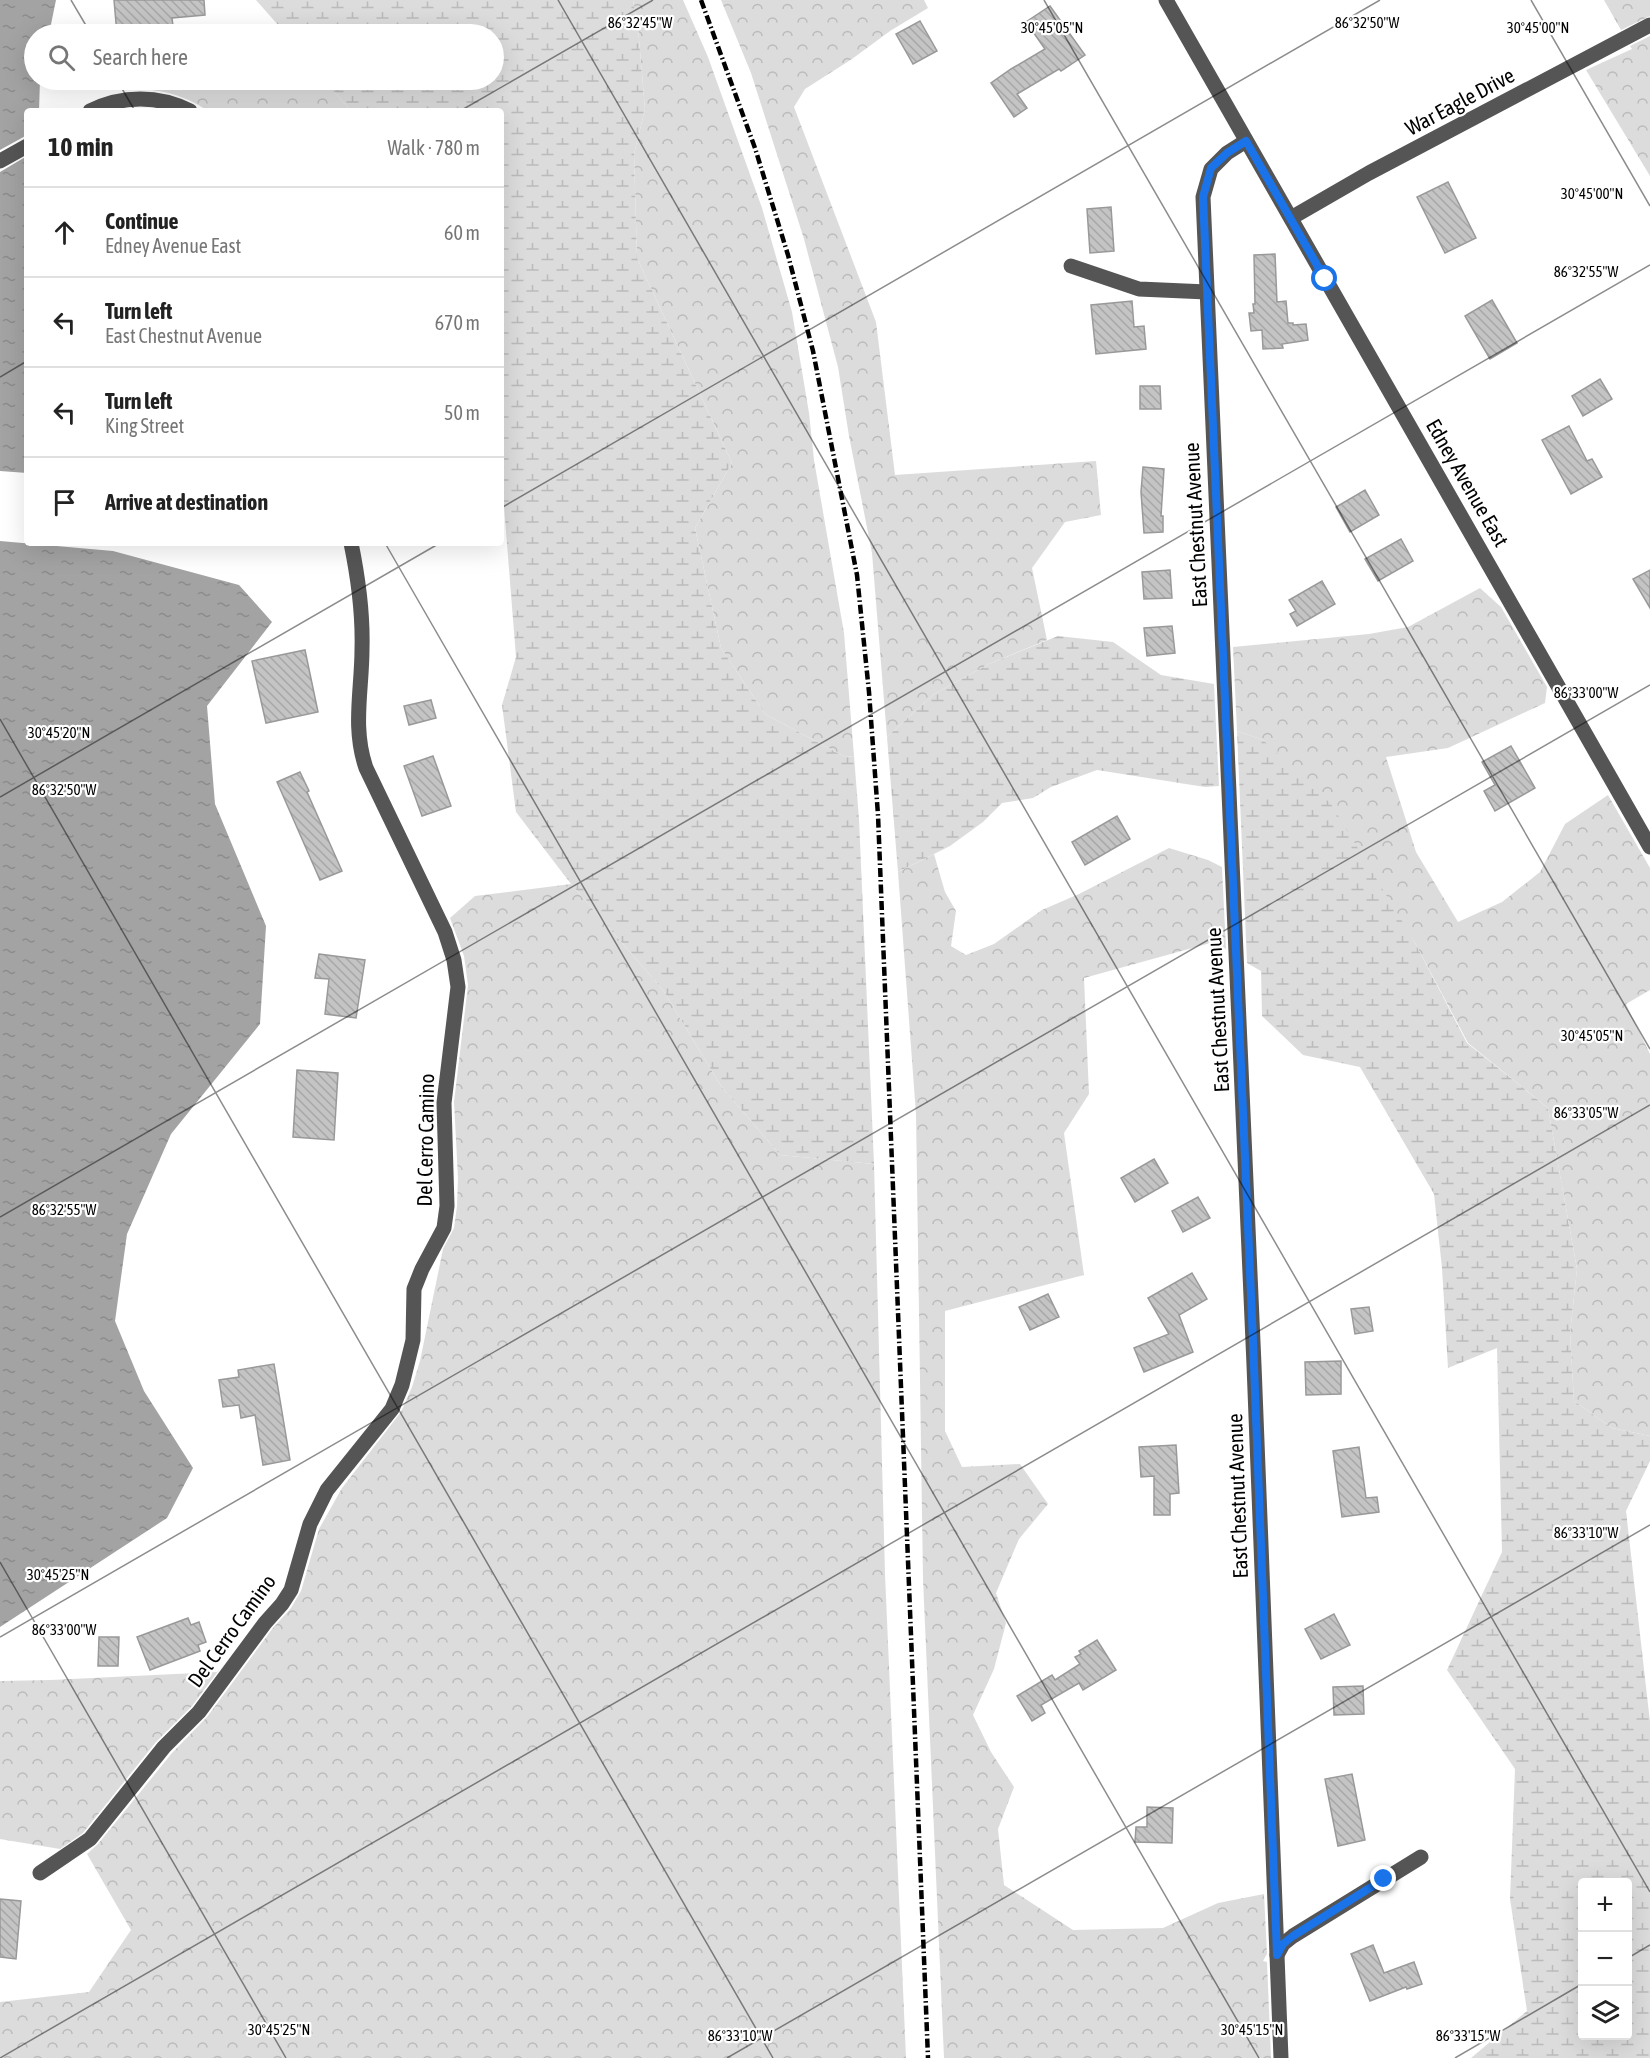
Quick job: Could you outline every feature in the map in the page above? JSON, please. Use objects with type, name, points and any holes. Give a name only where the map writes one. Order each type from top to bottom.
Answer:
[{"type":"street","points":[[1166,0],[1246,141]]},
{"type":"street","name":"War Eagle Drive","points":[[1291,218],[1379,168],[1650,26]]},
{"type":"street","points":[[96,108],[139,98],[168,102],[183,108]]},
{"type":"street","name":"Edney Avenue East","points":[[1246,141],[1650,847]]},
{"type":"street","name":"East Chestnut Avenue","points":[[1246,141],[1227,153],[1211,168],[1203,197],[1254,1353],[1281,2058]]},
{"type":"street","points":[[0,161],[24,148]]},
{"type":"street","points":[[1071,266],[1139,289],[1207,292]]},
{"type":"street","name":"Del Cerro Camino","points":[[40,1873],[90,1839],[164,1747],[199,1712],[291,1590],[310,1524],[327,1490],[392,1409],[410,1360],[413,1340],[414,1289],[444,1228],[447,1206],[444,1103],[458,987],[454,960],[445,932],[359,749],[357,731],[363,647],[357,575],[352,546]]},
{"type":"street","points":[[1277,1955],[1283,1944],[1293,1936],[1421,1857]]},
{"type":"green space","points":[[256,0],[633,0],[638,28],[645,109],[634,154],[637,258],[732,463],[695,528],[721,648],[765,714],[845,757],[854,756],[859,819],[874,1164],[780,1155],[721,1086],[663,990],[571,884],[516,812],[502,705],[516,657],[504,507],[504,108],[348,108],[333,90],[504,90],[504,24],[277,24]]},
{"type":"green space","points":[[633,0],[683,0],[708,57],[762,208],[792,312],[809,413],[814,460],[844,633],[854,756],[845,757],[765,714],[721,648],[695,528],[732,463],[637,258],[634,154],[645,109],[638,28]]},
{"type":"green space","points":[[721,0],[924,0],[928,8],[805,89],[794,107],[876,322],[895,475],[1096,461],[1101,515],[1065,522],[1032,568],[1047,640],[989,664],[934,694],[887,737],[872,553],[838,367],[804,239],[751,73]]},
{"type":"green space","points":[[1604,0],[1650,0],[1650,16],[1621,30]]},
{"type":"green space","points":[[1650,36],[1650,176],[1586,70],[1632,49],[1630,46]]},
{"type":"green space","points":[[152,90],[333,90],[348,108],[203,108],[182,97]]},
{"type":"green space","points":[[1480,588],[1501,607],[1547,687],[1545,703],[1448,748],[1386,757],[1416,852],[1458,922],[1502,902],[1540,872],[1565,824],[1608,795],[1650,868],[1650,990],[1626,1004],[1650,1054],[1650,1436],[1612,1428],[1574,1401],[1570,1333],[1577,1269],[1548,1108],[1468,1043],[1414,941],[1263,740],[1237,731],[1233,647],[1369,634],[1408,627]]},
{"type":"green space","points":[[1058,636],[1113,642],[1161,675],[1214,684],[1219,786],[1205,787],[1097,770],[1051,787],[1033,798],[1002,803],[983,822],[950,846],[898,872],[887,737],[934,694],[989,664]]},
{"type":"green space","points":[[1237,731],[1263,740],[1331,804],[1414,941],[1467,1043],[1548,1108],[1577,1269],[1570,1333],[1574,1401],[1612,1428],[1650,1436],[1650,1461],[1626,1511],[1650,1722],[1650,2058],[1471,2058],[1527,2011],[1510,1899],[1515,1769],[1447,1670],[1502,1552],[1497,1348],[1448,1368],[1442,1268],[1434,1194],[1360,1067],[1303,1055],[1262,1016],[1261,971],[1247,963]]},
{"type":"green space","points":[[1169,848],[1208,860],[1222,867],[1226,949],[1214,942],[1084,978],[1089,1094],[1064,1133],[1084,1275],[945,1311],[945,1431],[962,1467],[1020,1464],[1048,1504],[1019,1539],[996,1593],[1006,1623],[994,1669],[973,1715],[991,1752],[1014,1787],[998,1829],[1004,1885],[1073,1930],[1163,1928],[1218,1903],[1264,1894],[1267,1954],[1263,1961],[1267,1962],[1271,2058],[944,2058],[923,1579],[916,1114],[898,872],[934,854],[945,892],[956,911],[951,946],[966,955],[994,944],[1042,910],[1079,894]]},
{"type":"green space","points":[[571,884],[663,990],[721,1086],[780,1155],[874,1164],[885,1574],[906,2058],[0,2058],[0,2002],[89,1992],[131,1930],[87,1854],[98,1844],[172,1753],[207,1717],[273,1628],[291,1608],[301,1591],[319,1529],[342,1488],[401,1412],[412,1387],[420,1361],[443,1249],[454,1228],[457,1206],[458,1178],[454,1102],[468,985],[464,956],[450,918],[475,896]]},
{"type":"green space","points":[[222,1666],[192,1706],[156,1742],[83,1833],[60,1849],[0,1839],[0,1681],[217,1672]]},
{"type":"water","points":[[0,0],[56,0],[51,24],[24,24],[24,90],[40,90],[39,108],[24,108],[24,137],[0,150]]},
{"type":"water","points":[[24,158],[24,473],[0,471],[0,172]]},
{"type":"water","points":[[0,541],[24,543],[24,546],[56,546],[113,551],[239,585],[272,622],[207,706],[215,804],[266,926],[260,1024],[171,1134],[127,1234],[115,1321],[144,1391],[193,1468],[167,1518],[0,1627]]},
{"type":"building","points":[[114,0],[204,0],[205,15],[172,18],[173,24],[116,24]]},
{"type":"building","points":[[1050,6],[1085,55],[1061,71],[1059,69],[1017,94],[1027,108],[1014,117],[991,83],[1045,49],[1026,22]]},
{"type":"building","points":[[920,21],[937,51],[913,64],[896,34]]},
{"type":"building","points":[[1448,182],[1476,238],[1445,253],[1417,197]]},
{"type":"building","points":[[1111,207],[1114,251],[1090,253],[1087,209]]},
{"type":"building","points":[[1275,254],[1277,302],[1286,301],[1288,323],[1306,324],[1308,340],[1282,344],[1283,348],[1263,349],[1262,330],[1251,331],[1249,313],[1254,313],[1253,304],[1255,304],[1254,255]]},
{"type":"building","points":[[1492,300],[1517,343],[1490,359],[1465,316]]},
{"type":"building","points":[[1132,301],[1134,327],[1144,326],[1146,349],[1096,354],[1091,305]]},
{"type":"building","points":[[1600,379],[1612,399],[1583,416],[1572,396]]},
{"type":"building","points":[[1140,386],[1160,386],[1161,409],[1140,409]]},
{"type":"building","points":[[1569,426],[1587,461],[1592,459],[1602,477],[1571,494],[1542,440]]},
{"type":"building","points":[[1143,467],[1164,469],[1161,516],[1163,516],[1163,532],[1144,533],[1141,492]]},
{"type":"building","points":[[1365,490],[1379,515],[1350,532],[1336,507]]},
{"type":"building","points":[[1401,539],[1413,561],[1378,581],[1365,559]]},
{"type":"building","points":[[1170,570],[1172,598],[1144,599],[1142,572]]},
{"type":"building","points":[[1650,570],[1650,608],[1633,579]]},
{"type":"building","points":[[1322,581],[1335,604],[1297,626],[1290,614],[1296,611],[1289,600]]},
{"type":"building","points":[[1172,626],[1175,653],[1147,656],[1144,628]]},
{"type":"building","points":[[305,650],[318,712],[266,723],[252,661]]},
{"type":"building","points":[[431,700],[436,718],[409,725],[404,706]]},
{"type":"building","points":[[1511,746],[1535,788],[1495,811],[1484,791],[1495,785],[1482,762]]},
{"type":"building","points":[[433,756],[451,806],[422,816],[404,766]]},
{"type":"building","points":[[300,772],[342,871],[320,880],[277,782]]},
{"type":"building","points":[[1117,816],[1130,839],[1085,865],[1072,842]]},
{"type":"building","points":[[319,954],[365,960],[356,1018],[325,1014],[329,979],[315,978]]},
{"type":"building","points":[[297,1070],[338,1073],[334,1140],[293,1137]]},
{"type":"building","points":[[1154,1159],[1168,1183],[1135,1202],[1121,1178]]},
{"type":"building","points":[[1198,1197],[1210,1218],[1183,1232],[1172,1211]]},
{"type":"building","points":[[1192,1273],[1207,1299],[1179,1315],[1193,1352],[1144,1372],[1134,1348],[1169,1334],[1148,1298]]},
{"type":"building","points":[[1048,1294],[1059,1317],[1030,1330],[1019,1307]]},
{"type":"building","points":[[1369,1307],[1373,1331],[1355,1334],[1351,1309]]},
{"type":"building","points":[[1341,1361],[1341,1394],[1306,1395],[1305,1362]]},
{"type":"building","points":[[274,1364],[290,1460],[263,1465],[255,1415],[241,1418],[239,1405],[223,1407],[219,1380],[239,1377],[238,1370]]},
{"type":"building","points":[[1176,1445],[1179,1493],[1170,1494],[1170,1515],[1154,1515],[1154,1476],[1141,1477],[1139,1447]]},
{"type":"building","points":[[1359,1447],[1366,1498],[1377,1497],[1379,1512],[1342,1517],[1333,1451]]},
{"type":"building","points":[[1334,1614],[1350,1645],[1321,1659],[1305,1629]]},
{"type":"building","points":[[188,1618],[191,1625],[199,1622],[206,1642],[198,1645],[200,1651],[150,1670],[137,1637]]},
{"type":"building","points":[[99,1637],[119,1637],[118,1666],[98,1666]]},
{"type":"building","points":[[1097,1640],[1116,1670],[1083,1690],[1079,1683],[1041,1705],[1045,1713],[1032,1721],[1017,1696],[1052,1675],[1055,1680],[1080,1664],[1075,1657],[1081,1654],[1079,1651]]},
{"type":"building","points":[[1363,1686],[1364,1714],[1334,1715],[1333,1687]]},
{"type":"building","points":[[1352,1774],[1365,1840],[1338,1846],[1325,1779]]},
{"type":"building","points":[[1147,1807],[1173,1808],[1172,1843],[1135,1842],[1136,1827],[1147,1827]]},
{"type":"building","points":[[0,1899],[21,1901],[16,1959],[0,1957]]},
{"type":"building","points":[[1373,1945],[1384,1973],[1414,1962],[1422,1984],[1407,1989],[1406,1987],[1370,2001],[1351,1954]]},
{"type":"railway","points":[[701,0],[755,148],[788,255],[813,351],[857,575],[878,815],[928,2058]]},
{"type":"route","points":[[1325,279],[1246,141],[1227,153],[1211,168],[1203,197],[1253,1341],[1277,1955],[1283,1944],[1293,1936],[1384,1879]]}]
